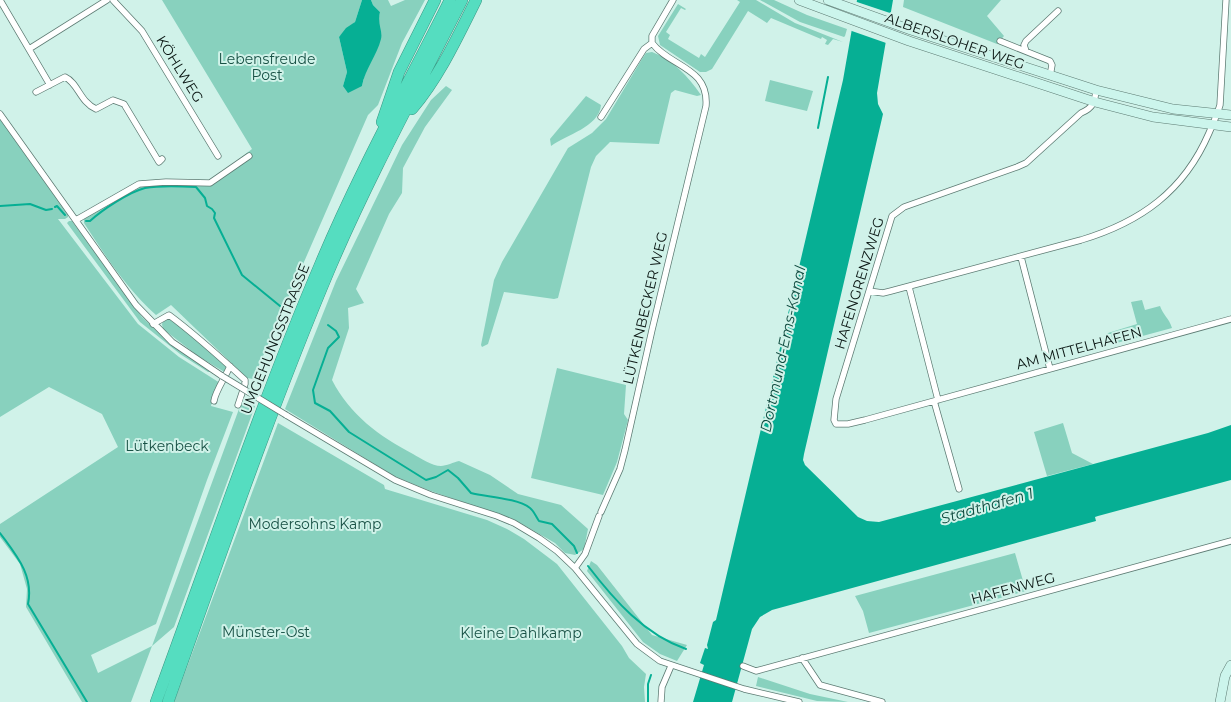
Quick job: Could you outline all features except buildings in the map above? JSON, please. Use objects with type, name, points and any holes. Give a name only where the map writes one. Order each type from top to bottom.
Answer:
[{"type":"highway","points":[[365,168],[399,72],[435,0]]},
{"type":"highway","name":"UMGEHUNGSSTRASSE","points":[[156,702],[283,355],[321,262],[365,168],[450,0]]},
{"type":"highway","name":"UMGEHUNGSSTRASSE","points":[[168,702],[292,359],[331,266],[374,174],[462,0]]},
{"type":"highway","points":[[400,124],[429,89],[450,53],[476,0]]},
{"type":"main road","name":"ALBERSLOHER WEG","points":[[799,0],[895,36],[1095,102],[1153,117],[1231,127]]},
{"type":"main road","name":"ALBERSLOHER WEG","points":[[828,0],[897,25],[1096,90],[1155,106],[1190,112],[1231,115]]},
{"type":"main road","points":[[1046,86],[1050,76]]},
{"type":"main road","points":[[1220,702],[1225,676],[1231,665]]},
{"type":"street","points":[[0,0],[50,84]]},
{"type":"street","points":[[29,49],[106,0]]},
{"type":"street","name":"KÖHLWEG","points":[[113,0],[142,32],[218,156]]},
{"type":"street","points":[[601,118],[644,49],[652,43],[652,36],[673,0]]},
{"type":"street","points":[[869,291],[883,293],[909,287],[1103,234],[1158,204],[1188,172],[1199,155],[1218,114],[1226,0]]},
{"type":"street","name":"ALBERSLOHER WEG","points":[[1026,51],[1024,45],[1026,40],[1058,12]]},
{"type":"street","name":"ALBERSLOHER WEG","points":[[1000,41],[1050,61],[1052,65],[1050,76]]},
{"type":"street","name":"LÜTKENBECKER WEG","points":[[575,568],[585,554],[620,469],[706,106],[704,91],[692,71],[658,50],[652,43]]},
{"type":"street","points":[[36,92],[61,78],[68,78],[88,106],[96,109],[113,100],[124,104],[158,162],[162,160]]},
{"type":"street","points":[[1095,102],[1096,90]]},
{"type":"street","name":"HAFENGRENZWEG","points":[[836,424],[834,420],[836,400],[892,216],[896,211],[1026,163],[1081,113],[1089,110],[1095,102]]},
{"type":"street","points":[[0,114],[123,288],[153,324],[191,356],[395,480],[431,495],[496,516],[520,526],[557,551],[575,568],[637,644],[650,655],[670,666],[689,672],[799,702]]},
{"type":"street","points":[[76,220],[139,184],[166,182],[210,183],[250,156]]},
{"type":"street","points":[[1021,257],[1050,369]]},
{"type":"street","points":[[909,287],[959,489]]},
{"type":"street","points":[[153,324],[169,314],[202,340],[245,380],[238,404]]},
{"type":"street","name":"AM MITTELHAFEN","points":[[836,424],[848,424],[1231,319]]},
{"type":"street","points":[[214,401],[215,395],[230,366]]},
{"type":"street","name":"HAFENWEG","points":[[743,666],[756,672],[1231,541]]},
{"type":"street","points":[[802,658],[820,685],[882,702]]},
{"type":"street","points":[[661,702],[662,687],[670,666]]},
{"type":"green space","name":"Lebensfreude Post","points":[[162,0],[362,0],[355,22],[339,37],[347,72],[343,86],[362,86],[380,12],[371,0],[388,0],[391,6],[405,0],[425,0],[402,43],[378,105],[368,115],[253,379],[247,378],[171,305],[156,315],[145,305],[126,283],[84,223],[84,218],[140,186],[155,184],[207,184],[252,149]]},
{"type":"green space","points":[[737,0],[756,0],[795,23],[843,42],[833,39],[828,45],[825,44],[827,40],[822,37],[821,39],[771,18],[767,23],[748,11],[712,69],[706,72],[700,72],[660,45],[658,36],[678,4],[686,9],[681,8],[666,32],[670,35],[668,39],[699,58],[701,54],[705,57],[740,2]]},
{"type":"green space","points":[[760,0],[774,0],[807,15],[847,29],[845,36],[800,22]]},
{"type":"green space","points":[[904,0],[1001,0],[987,16],[1004,36],[997,44],[903,7]]},
{"type":"green space","points":[[652,52],[667,59],[679,69],[701,95],[697,96],[675,90],[671,93],[659,144],[610,142],[596,156],[591,167],[558,298],[504,292],[488,344],[482,347],[494,280],[502,262],[568,148],[592,133],[606,119],[646,53]]},
{"type":"green space","points":[[770,80],[813,91],[807,111],[765,101]]},
{"type":"green space","points":[[446,86],[452,90],[425,127],[403,168],[402,193],[389,214],[356,289],[364,303],[348,308],[349,328],[332,380],[347,404],[366,423],[389,440],[423,460],[441,466],[459,461],[490,475],[518,494],[561,505],[588,529],[584,549],[575,555],[565,553],[555,543],[515,520],[428,490],[394,476],[285,409],[336,281],[402,145],[431,100]]},
{"type":"green space","points":[[586,96],[601,105],[599,113],[581,130],[551,146],[550,139]]},
{"type":"green space","name":"Lütkenbeck","points":[[0,119],[68,214],[68,217],[65,219],[58,219],[138,324],[179,357],[220,383],[214,394],[211,406],[233,412],[156,624],[91,655],[98,673],[152,646],[131,702],[82,702],[26,607],[27,589],[20,564],[0,537],[0,524],[118,447],[102,414],[49,387],[0,417]]},
{"type":"green space","points":[[72,221],[142,317],[159,333],[210,372],[180,354],[140,322],[67,223]]},
{"type":"green space","points":[[1142,300],[1145,310],[1160,306],[1172,328],[1113,344],[1111,334],[1107,334],[1137,324],[1131,302]]},
{"type":"green space","points":[[164,320],[175,321],[223,364],[227,368],[226,373],[198,356],[163,329],[162,324]]},
{"type":"green space","points":[[557,368],[626,385],[624,414],[628,420],[617,462],[603,495],[531,478]]},
{"type":"green space","points":[[243,398],[255,406],[174,627],[152,646]]},
{"type":"green space","points":[[278,423],[384,485],[385,489],[487,520],[524,539],[557,564],[622,646],[629,658],[646,674],[644,687],[645,702],[174,702]]},
{"type":"green space","points":[[1063,423],[1072,453],[1093,464],[1047,476],[1034,432]]},
{"type":"green space","points":[[1015,553],[1026,591],[869,633],[863,611],[855,596]]},
{"type":"green space","points":[[591,561],[597,565],[652,635],[687,645],[677,661],[660,654],[643,642],[587,571]]},
{"type":"green space","points":[[758,677],[810,694],[848,702],[817,701],[756,686]]},
{"type":"water","points":[[362,0],[371,0],[380,12],[381,39],[362,86],[348,93],[343,86],[347,72],[339,37],[346,28],[355,22]]},
{"type":"water","points":[[857,0],[893,0],[877,93],[878,104],[883,114],[804,454],[803,460],[805,465],[858,517],[867,521],[879,522],[1208,433],[1231,425],[1231,480],[1098,516],[1095,517],[1096,521],[772,610],[760,617],[752,629],[732,702],[693,702],[704,665],[700,663],[705,648],[708,649],[707,645],[713,622],[716,620],[843,80]]},
{"type":"pier","points":[[854,1],[893,14],[889,44],[849,30]]},
{"type":"waterway","points":[[818,128],[828,77]]},
{"type":"waterway","points":[[86,221],[90,221],[124,197],[145,188],[164,186],[196,187],[205,198],[207,206],[215,213],[214,218],[242,275],[280,306]]},
{"type":"waterway","points":[[0,206],[30,204],[46,210],[52,209]]},
{"type":"waterway","points":[[55,207],[57,206],[65,215]]},
{"type":"waterway","points":[[328,325],[336,331],[339,337],[328,348],[313,390],[315,403],[330,411],[349,432],[426,480],[448,470],[471,493],[518,502],[531,509],[539,521],[552,524],[574,546],[577,553]]},
{"type":"waterway","points":[[0,533],[17,557],[26,575],[29,594],[28,604],[87,702]]},
{"type":"waterway","points":[[588,566],[631,615],[657,635],[686,649]]},
{"type":"waterway","points":[[648,702],[648,684],[651,675]]},
{"type":"water label","name":"Dortmund-Ems-Kanal","points":[[783,349]]},
{"type":"water label","name":"Stadthafen 1","points":[[987,506]]},
{"type":"park label","name":"Modersohns Kamp","points":[[315,524]]},
{"type":"park label","name":"Münster-Ost","points":[[266,632]]},
{"type":"park label","name":"Kleine Dahlkamp","points":[[521,633]]}]
